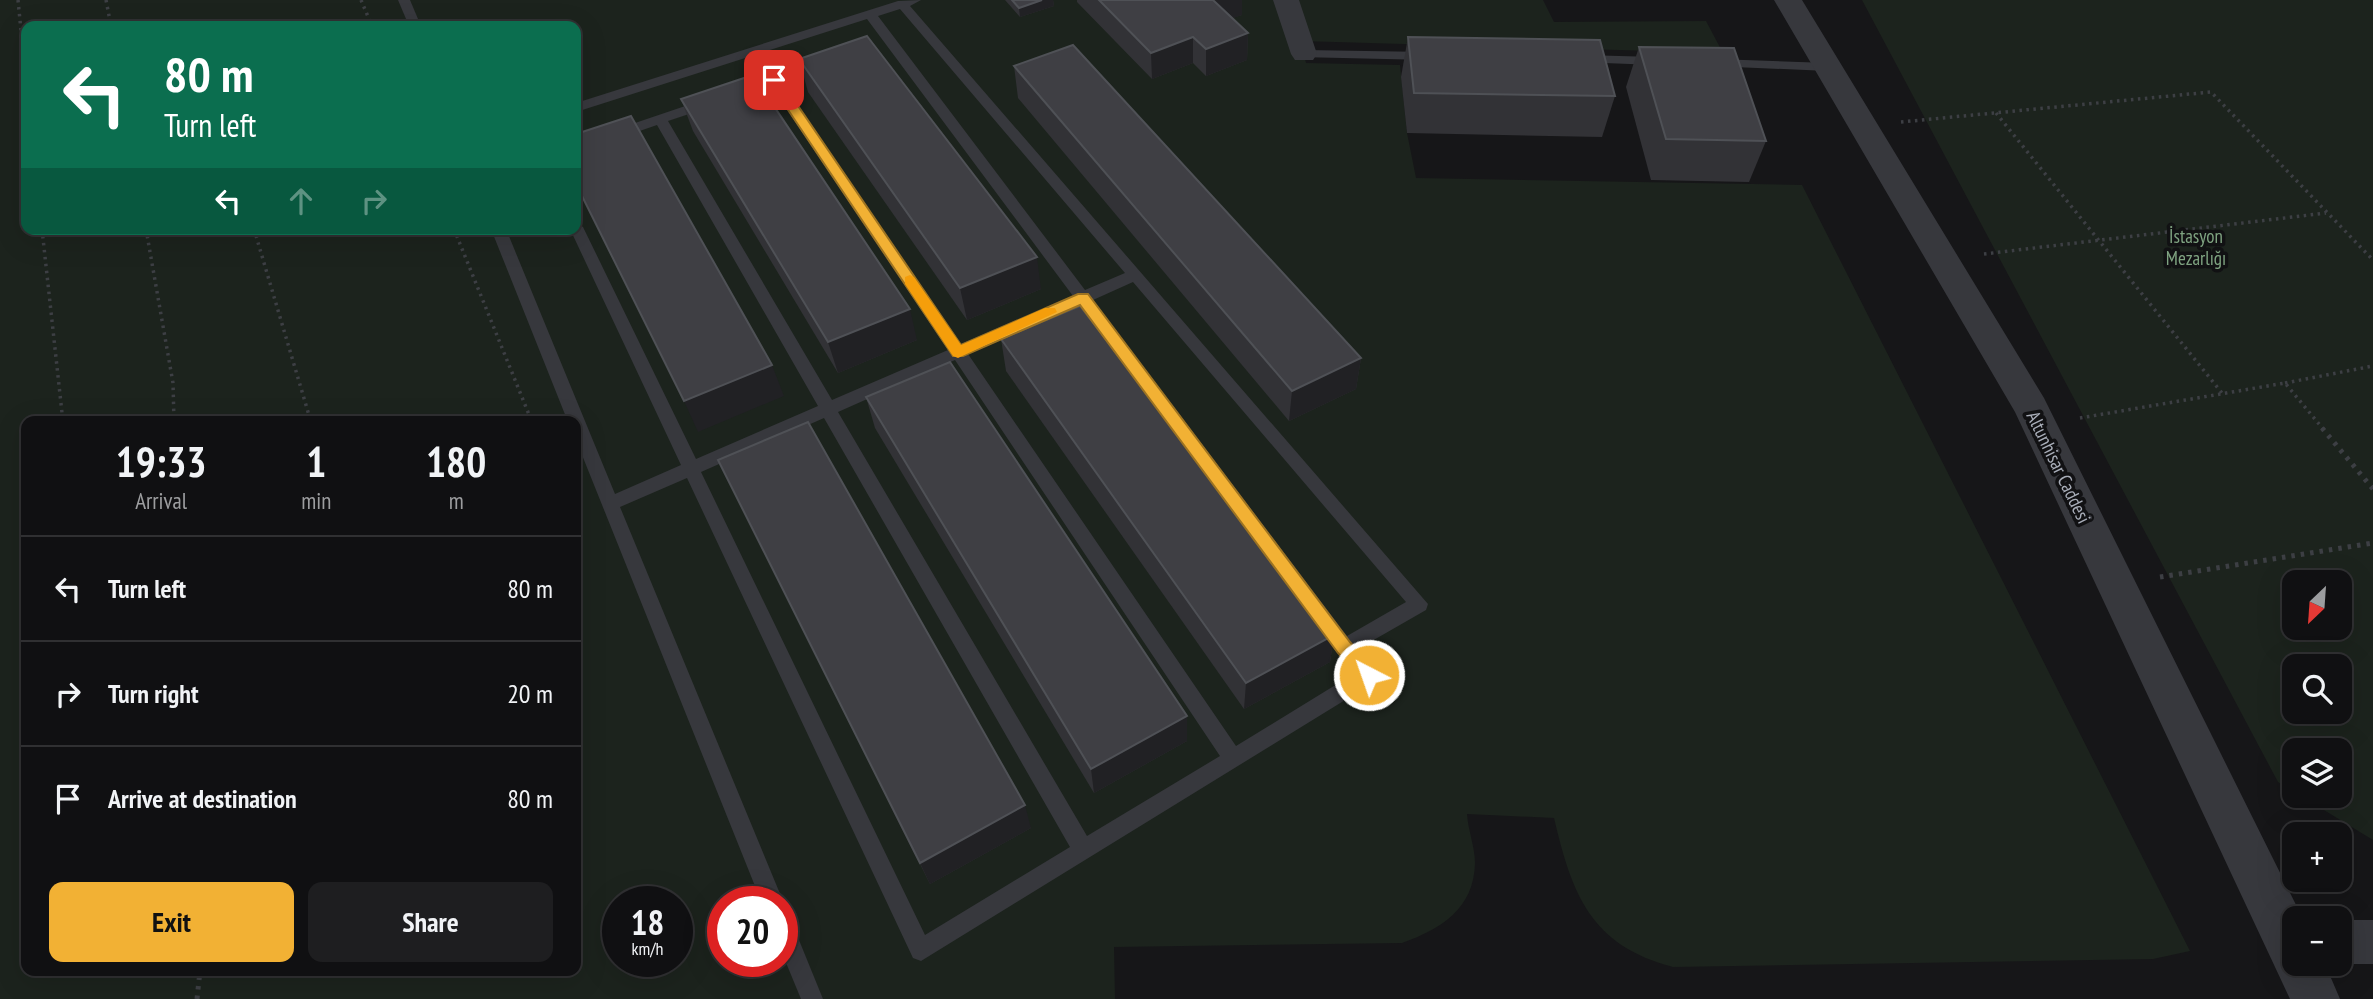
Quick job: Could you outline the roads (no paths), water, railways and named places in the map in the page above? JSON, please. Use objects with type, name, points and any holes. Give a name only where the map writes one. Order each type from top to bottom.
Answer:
[{"type":"street","points":[[1286,0],[1304,54]]},
{"type":"street","name":"Altunhisar Caddesi","points":[[1788,0],[2039,425],[2282,925]]},
{"type":"street","points":[[2352,942],[2373,942]]},
{"type":"street","name":"Altunhisar Caddesi","points":[[2305,976],[2315,999]]},
{"type":"lane","points":[[404,0],[413,21]]},
{"type":"lane","points":[[581,106],[911,1],[1135,275],[1419,604],[1344,647]]},
{"type":"lane","points":[[580,235],[921,950],[1369,675],[1344,647],[1083,298],[883,43],[870,15]]},
{"type":"lane","points":[[1304,54],[1438,56]]},
{"type":"lane","points":[[1573,58],[1667,61]]},
{"type":"lane","points":[[581,146],[839,59]]},
{"type":"lane","points":[[1707,63],[1828,67]]},
{"type":"lane","points":[[774,80],[1233,758]]},
{"type":"lane","points":[[660,119],[1084,851]]},
{"type":"lane","points":[[500,235],[574,416]]},
{"type":"lane","points":[[610,504],[1135,275]]},
{"type":"lane","points":[[581,433],[766,886]]},
{"type":"lane","points":[[798,965],[812,999]]},
{"type":"park label","name":"İstasyon Mezarlığı","points":[[2196,247]]}]
